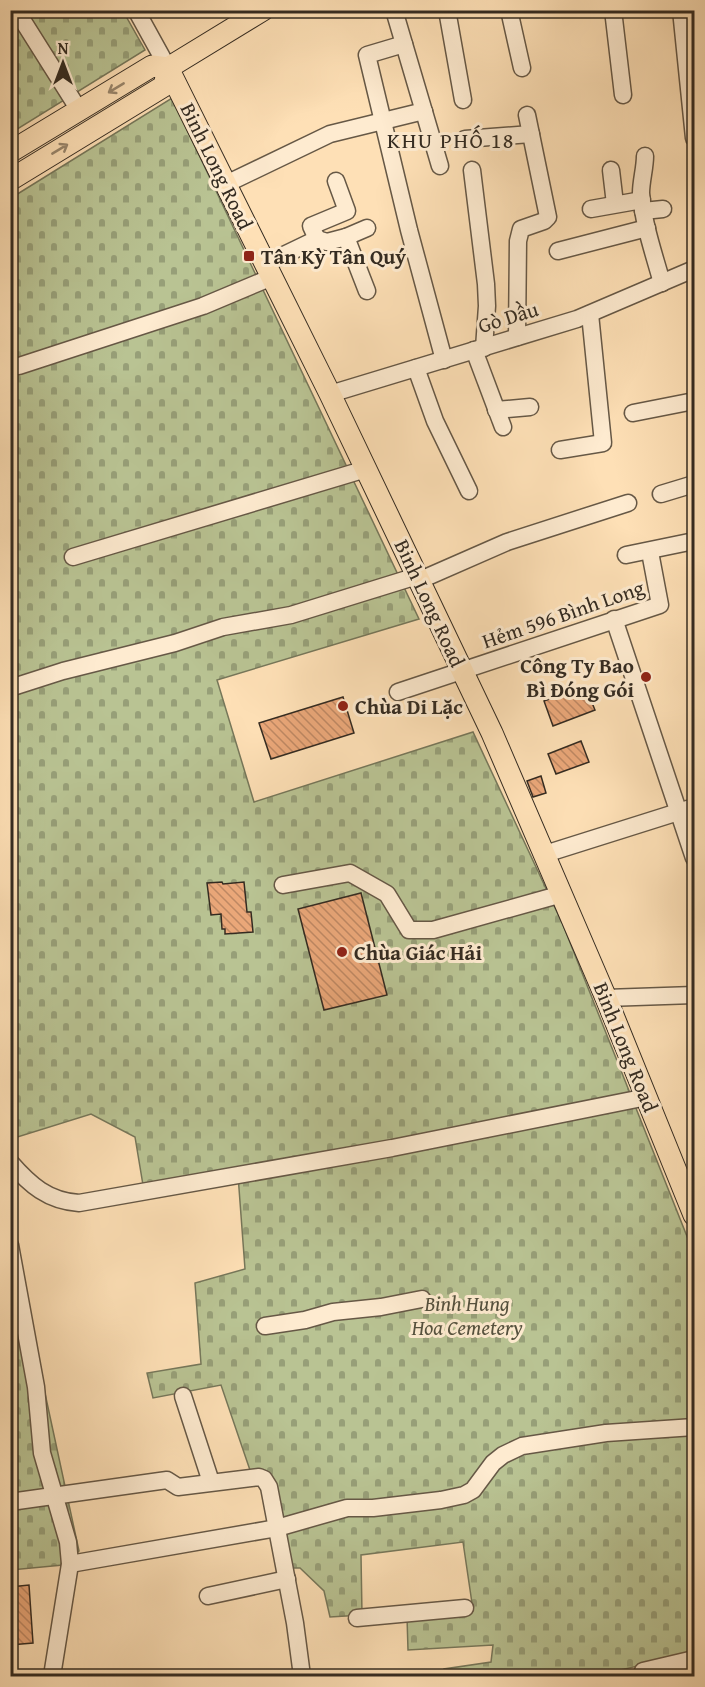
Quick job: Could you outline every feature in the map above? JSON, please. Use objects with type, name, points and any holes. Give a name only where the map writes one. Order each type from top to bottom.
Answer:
[{"type":"main road","points":[[10,152],[152,66],[168,69],[263,10]]},
{"type":"main road","points":[[10,180],[164,86],[168,69]]},
{"type":"main road","name":"Binh Long Road","points":[[168,69],[330,394],[492,733],[606,998],[694,1215]]},
{"type":"street","points":[[16,10],[79,110]]},
{"type":"street","points":[[136,10],[168,69]]},
{"type":"street","points":[[394,10],[440,166]]},
{"type":"street","points":[[447,10],[463,100]]},
{"type":"street","points":[[509,10],[522,69]]},
{"type":"street","points":[[614,10],[623,95]]},
{"type":"street","points":[[681,10],[694,138]]},
{"type":"street","points":[[404,44],[367,55],[409,230],[444,360]]},
{"type":"street","points":[[226,184],[330,134],[424,111]]},
{"type":"street","points":[[517,337],[518,241],[521,229],[548,217],[527,115]]},
{"type":"street","points":[[465,139],[531,134]]},
{"type":"street","points":[[645,156],[645,172],[641,189],[643,205],[662,283]]},
{"type":"street","points":[[472,170],[487,306],[479,349],[503,427]]},
{"type":"street","points":[[611,170],[615,204]]},
{"type":"street","points":[[336,181],[347,211],[311,226],[317,239],[327,242],[367,228]]},
{"type":"street","points":[[591,209],[615,204],[643,205],[663,209]]},
{"type":"street","points":[[558,251],[647,228]]},
{"type":"street","points":[[346,237],[366,291]]},
{"type":"street","points":[[19,366],[203,306],[268,270],[317,239]]},
{"type":"street","name":"Gò Dầu","points":[[330,394],[590,314],[694,269]]},
{"type":"street","points":[[560,450],[603,442],[590,314]]},
{"type":"street","points":[[416,368],[435,421],[469,491]]},
{"type":"street","points":[[633,413],[694,401]]},
{"type":"street","points":[[496,410],[530,407]]},
{"type":"street","points":[[73,557],[366,469]]},
{"type":"street","points":[[661,494],[694,484]]},
{"type":"street","points":[[10,688],[63,671],[175,643],[223,627],[291,615],[417,578],[507,542],[628,503]]},
{"type":"street","points":[[626,555],[694,542]]},
{"type":"street","name":"Hẻm 596 Bình Long","points":[[398,692],[660,605],[650,552]]},
{"type":"street","points":[[615,619],[687,810],[694,858]]},
{"type":"street","points":[[545,854],[687,810]]},
{"type":"street","points":[[283,885],[350,873],[387,894],[409,930],[434,930],[562,894]]},
{"type":"street","points":[[606,998],[694,996]]},
{"type":"street","points":[[10,1162],[38,1191],[54,1199],[79,1203],[392,1148],[647,1097]]},
{"type":"street","points":[[10,1245],[36,1388],[42,1453],[68,1542],[70,1563],[52,1677]]},
{"type":"street","points":[[265,1326],[305,1320],[333,1312],[381,1307],[422,1299]]},
{"type":"street","points":[[183,1396],[211,1482]]},
{"type":"street","points":[[70,1563],[277,1528],[347,1508],[396,1505],[464,1495],[480,1484],[493,1463],[503,1455],[522,1446],[606,1432],[694,1427]]},
{"type":"street","points":[[10,1502],[54,1494],[167,1480],[178,1487],[259,1477],[264,1479],[268,1487],[287,1579],[302,1677]]},
{"type":"street","points":[[208,1596],[287,1579]]},
{"type":"street","points":[[357,1618],[465,1608]]},
{"type":"street","points":[[643,1671],[694,1659]]},
{"type":"green space","points":[[11,11],[123,11],[145,50],[11,133]]},
{"type":"green space","name":"Binh Hung Hoa Cemetery","points":[[172,98],[419,619],[217,680],[254,802],[473,732],[563,925],[694,1254],[694,1653],[603,1674],[603,1676],[445,1676],[444,1669],[491,1662],[493,1645],[408,1650],[407,1617],[473,1610],[463,1542],[361,1555],[362,1615],[330,1617],[324,1591],[300,1568],[287,1568],[266,1484],[252,1476],[221,1385],[153,1398],[147,1373],[201,1364],[195,1283],[245,1269],[238,1175],[143,1185],[135,1137],[91,1114],[11,1139],[11,198]]},
{"type":"green space","points":[[10,1231],[79,1551],[63,1565],[11,1570]]},
{"type":"building","points":[[585,686],[595,710],[553,726],[544,701]]},
{"type":"building","name":"Chùa Di Lặc","points":[[343,697],[354,733],[271,759],[259,723]]},
{"type":"building","points":[[581,741],[589,762],[556,774],[548,754]]},
{"type":"building","points":[[541,776],[546,793],[533,797],[527,781]]},
{"type":"building","points":[[222,882],[223,884],[244,882],[247,912],[251,912],[253,932],[225,934],[225,929],[222,929],[221,914],[211,915],[207,883]]},
{"type":"building","name":"Chùa Giác Hải","points":[[361,893],[387,995],[324,1010],[298,909]]},
{"type":"building","points":[[29,1585],[33,1643],[10,1645],[10,1587]]},
{"type":"place","name":"Tân Kỳ Tân Quý","points":[[249,256]]},
{"type":"place","name":"Công Ty Bao Bì Đóng Gói","points":[[646,677]]},
{"type":"place","name":"Chùa Di Lặc","points":[[343,706]]},
{"type":"place","name":"Chùa Giác Hải","points":[[342,952]]},
{"type":"district","name":"KHU PHỐ 18","points":[[451,140]]}]
